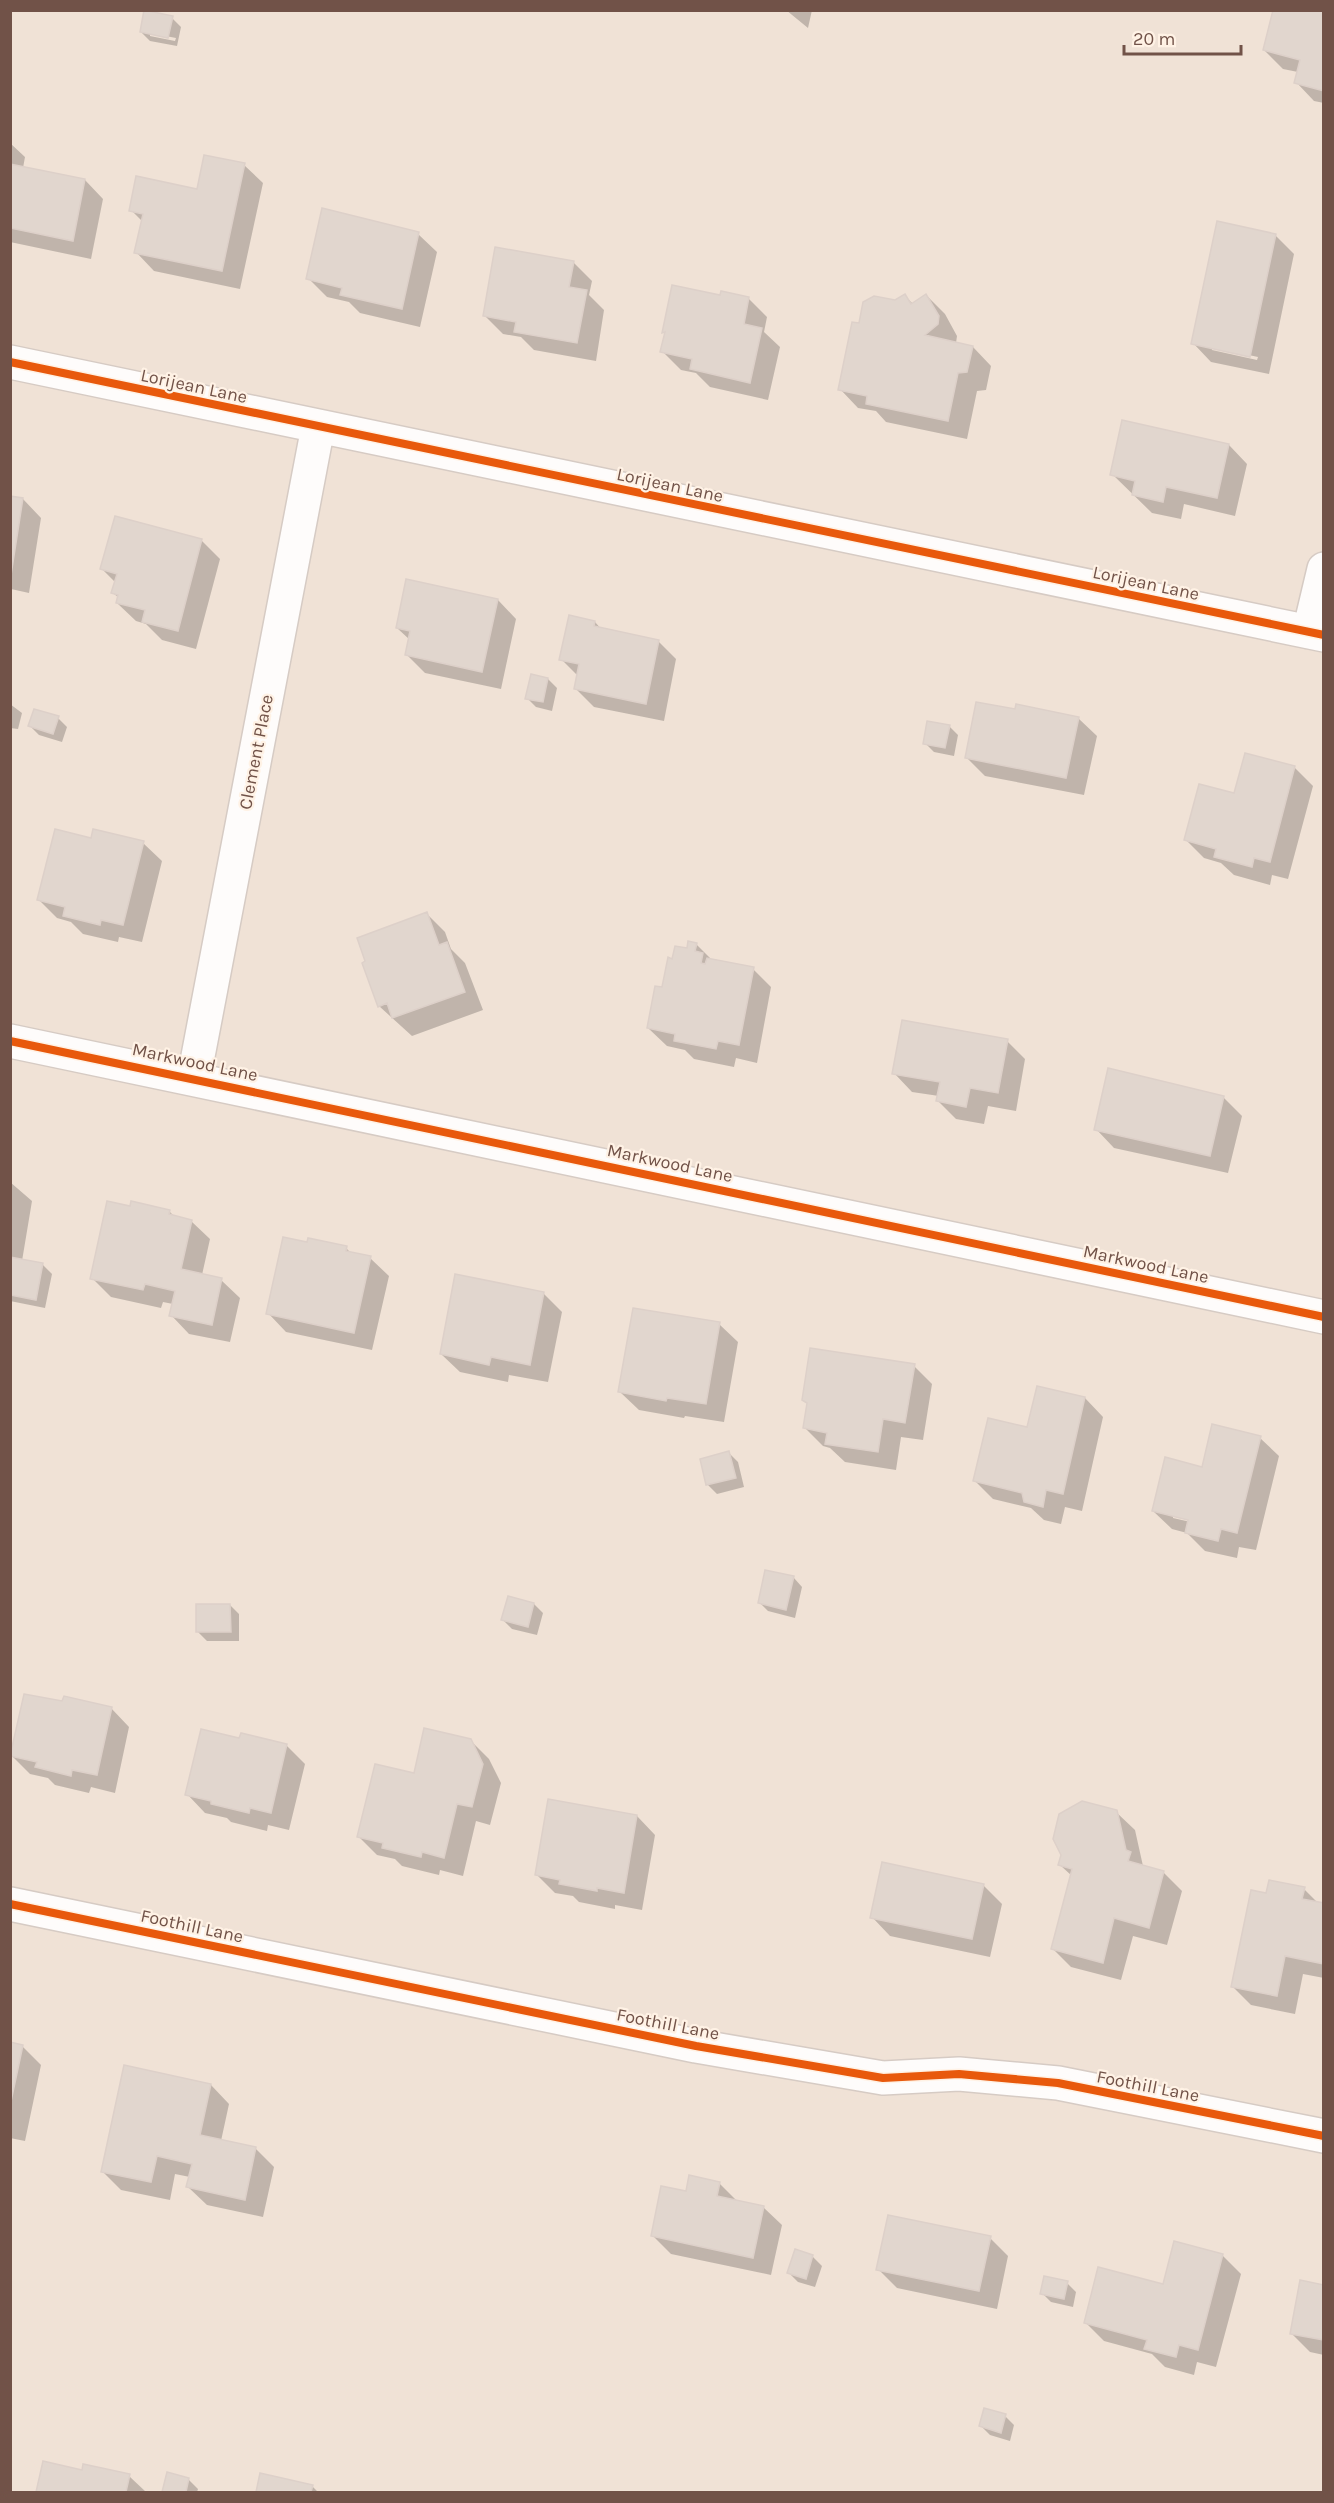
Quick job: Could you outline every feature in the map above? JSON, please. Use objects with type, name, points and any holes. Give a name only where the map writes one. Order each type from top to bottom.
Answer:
[{"type":"street","name":"Lorijean Lane","points":[[10,362],[1316,633]]},
{"type":"street","name":"Clement Place","points":[[194,1077],[318,427]]},
{"type":"street","points":[[1316,633],[1323,569]]},
{"type":"street","name":"Markwood Lane","points":[[10,1041],[194,1077],[1323,1317]]},
{"type":"street","name":"Foothill Lane","points":[[10,1904],[696,2046],[883,2078],[959,2074],[1058,2083],[1323,2136]]},
{"type":"shaded area","points":[[11,11],[1323,11],[1323,2492],[11,2492]]},
{"type":"building","points":[[144,10],[173,16],[168,38],[140,32]]},
{"type":"building","points":[[1273,10],[1324,10],[1324,91],[1294,83],[1300,60],[1263,50]]},
{"type":"building","points":[[204,155],[245,163],[222,271],[134,253],[143,214],[129,211],[136,176],[197,189]]},
{"type":"building","points":[[10,164],[85,179],[73,241],[10,228]]},
{"type":"building","points":[[322,208],[419,232],[402,309],[340,295],[342,288],[306,279]]},
{"type":"building","points":[[1217,221],[1276,234],[1250,357],[1191,344]]},
{"type":"building","points":[[495,247],[574,261],[569,287],[587,290],[577,343],[514,332],[516,322],[483,316]]},
{"type":"building","points":[[672,285],[720,295],[721,291],[749,297],[744,324],[762,328],[750,383],[690,369],[692,359],[660,352]]},
{"type":"building","points":[[905,294],[911,304],[926,294],[939,316],[938,324],[925,335],[973,346],[967,372],[958,373],[948,421],[866,404],[867,396],[838,390],[852,322],[859,323],[863,302],[874,296],[895,300]]},
{"type":"building","points":[[1122,420],[1229,444],[1217,498],[1166,487],[1163,502],[1132,495],[1135,481],[1110,475]]},
{"type":"building","points":[[10,496],[23,498],[11,575],[10,575]]},
{"type":"building","points":[[115,516],[202,539],[178,631],[142,622],[145,610],[116,603],[118,595],[111,593],[117,574],[100,569]]},
{"type":"building","points":[[406,579],[498,599],[482,672],[405,655],[410,631],[396,628]]},
{"type":"building","points":[[569,615],[595,621],[594,626],[659,640],[646,704],[574,689],[579,664],[559,660]]},
{"type":"building","points":[[531,674],[548,678],[543,702],[525,699]]},
{"type":"building","points":[[976,702],[1015,709],[1016,704],[1079,717],[1066,778],[965,758]]},
{"type":"building","points":[[34,709],[59,716],[53,734],[28,726]]},
{"type":"building","points":[[927,721],[950,725],[945,748],[923,744]]},
{"type":"building","points":[[1245,753],[1295,766],[1270,862],[1254,858],[1252,867],[1214,857],[1216,849],[1184,840],[1199,784],[1234,793]]},
{"type":"building","points":[[55,829],[91,838],[93,829],[144,841],[123,925],[101,920],[100,925],[63,916],[65,907],[37,900]]},
{"type":"building","points":[[427,912],[439,945],[447,942],[465,992],[392,1018],[387,1003],[378,1007],[362,963],[365,961],[357,938]]},
{"type":"building","points":[[688,941],[697,943],[695,951],[703,953],[701,963],[705,964],[707,958],[754,967],[739,1045],[718,1041],[716,1049],[674,1041],[675,1034],[647,1028],[655,986],[662,987],[668,957],[672,959],[675,946],[687,948]]},
{"type":"building","points":[[902,1020],[1008,1039],[998,1093],[970,1088],[966,1107],[936,1101],[940,1082],[892,1074]]},
{"type":"building","points":[[1108,1068],[1224,1096],[1210,1156],[1094,1130]]},
{"type":"building","points":[[107,1201],[130,1206],[131,1201],[170,1210],[169,1214],[192,1220],[181,1269],[222,1278],[212,1325],[169,1316],[175,1291],[145,1284],[143,1290],[90,1279]]},
{"type":"building","points":[[283,1237],[307,1242],[308,1238],[347,1246],[346,1251],[371,1256],[354,1333],[266,1314]]},
{"type":"building","points":[[10,1257],[43,1263],[36,1300],[10,1295]]},
{"type":"building","points":[[455,1274],[544,1292],[530,1365],[491,1357],[489,1365],[440,1354]]},
{"type":"building","points":[[633,1308],[720,1322],[706,1404],[667,1398],[666,1401],[618,1392]]},
{"type":"building","points":[[810,1348],[915,1364],[905,1423],[883,1419],[878,1452],[825,1444],[827,1433],[803,1428],[807,1403],[802,1400]]},
{"type":"building","points":[[1037,1386],[1085,1397],[1063,1494],[1046,1490],[1043,1507],[1024,1502],[1022,1493],[973,1481],[988,1418],[1027,1427]]},
{"type":"building","points":[[1212,1424],[1261,1436],[1237,1533],[1221,1529],[1218,1541],[1185,1533],[1188,1520],[1152,1511],[1165,1457],[1202,1467]]},
{"type":"building","points":[[729,1451],[736,1478],[706,1485],[700,1459]]},
{"type":"building","points":[[765,1570],[794,1576],[786,1610],[758,1603]]},
{"type":"building","points":[[508,1596],[534,1603],[528,1627],[501,1620]]},
{"type":"building","points":[[196,1604],[230,1604],[231,1632],[196,1632]]},
{"type":"building","points":[[24,1694],[62,1701],[64,1696],[112,1707],[97,1775],[72,1770],[71,1776],[35,1767],[37,1762],[10,1756]]},
{"type":"building","points":[[424,1728],[471,1739],[483,1764],[472,1807],[457,1804],[444,1858],[422,1852],[421,1857],[382,1848],[383,1843],[357,1837],[375,1764],[414,1773]]},
{"type":"building","points":[[201,1729],[239,1738],[241,1733],[287,1744],[271,1813],[250,1808],[249,1813],[185,1795]]},
{"type":"building","points":[[548,1799],[637,1815],[624,1893],[559,1884],[560,1880],[535,1875]]},
{"type":"building","points":[[1082,1801],[1117,1810],[1126,1850],[1131,1852],[1128,1861],[1164,1871],[1149,1928],[1114,1918],[1103,1963],[1051,1949],[1072,1869],[1058,1865],[1061,1855],[1053,1839],[1059,1814]]},
{"type":"building","points":[[882,1862],[984,1884],[972,1939],[870,1918]]},
{"type":"building","points":[[1269,1880],[1305,1887],[1302,1899],[1324,1903],[1324,1964],[1285,1956],[1277,1996],[1231,1987],[1251,1890],[1266,1893]]},
{"type":"building","points":[[10,2042],[23,2045],[10,2106]]},
{"type":"building","points":[[124,2065],[211,2084],[200,2135],[256,2147],[245,2200],[186,2187],[192,2164],[157,2156],[151,2182],[101,2172]]},
{"type":"building","points":[[689,2175],[720,2182],[717,2196],[764,2206],[753,2258],[651,2236],[661,2186],[686,2191]]},
{"type":"building","points":[[888,2215],[991,2236],[979,2291],[876,2270]]},
{"type":"building","points":[[1174,2241],[1223,2254],[1198,2350],[1179,2345],[1176,2357],[1144,2349],[1147,2340],[1084,2323],[1098,2267],[1163,2284]]},
{"type":"building","points":[[795,2249],[813,2255],[806,2279],[787,2273]]},
{"type":"building","points":[[1044,2276],[1068,2281],[1064,2299],[1040,2294]]},
{"type":"building","points":[[1300,2280],[1324,2285],[1324,2340],[1290,2334]]},
{"type":"building","points":[[984,2408],[1006,2414],[1001,2433],[979,2426]]},
{"type":"building","points":[[43,2461],[82,2470],[83,2464],[130,2474],[126,2492],[36,2492]]},
{"type":"building","points":[[167,2472],[189,2478],[186,2492],[162,2492]]},
{"type":"building","points":[[260,2473],[313,2485],[311,2492],[256,2492]]},
{"type":"cycle path","points":[[10,362],[1324,635]]},
{"type":"cycle path","points":[[10,1041],[1324,1317]]},
{"type":"cycle path","points":[[10,1904],[696,2046],[883,2078],[959,2074],[1058,2083],[1324,2136]]}]
